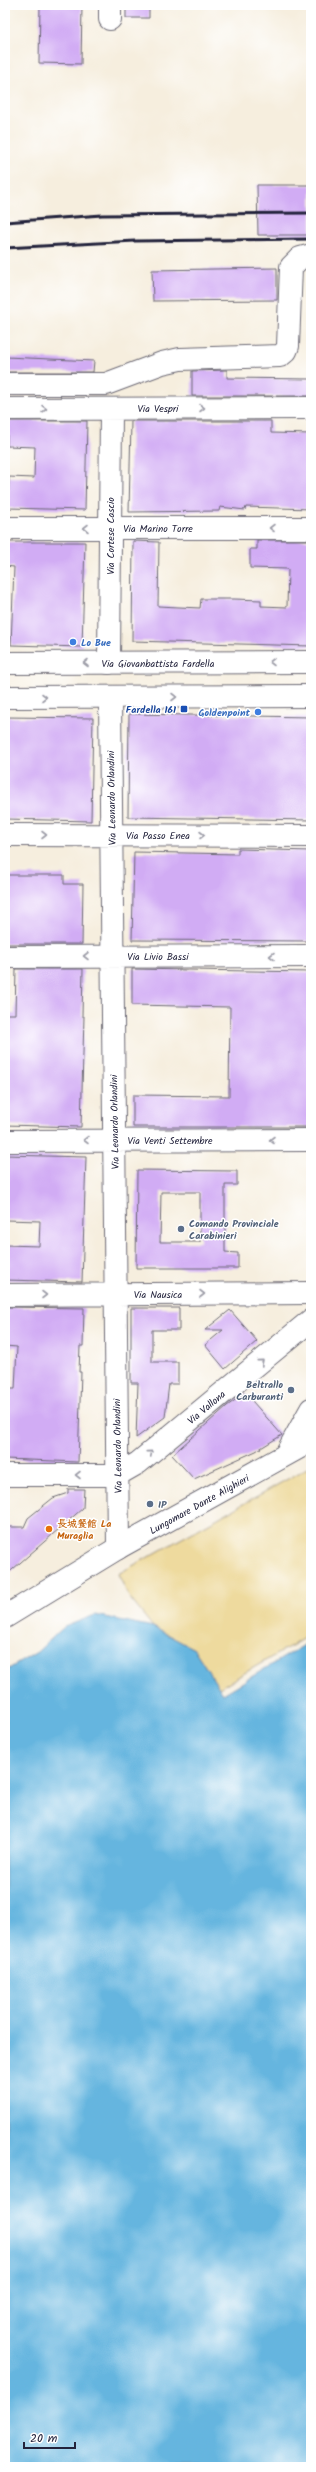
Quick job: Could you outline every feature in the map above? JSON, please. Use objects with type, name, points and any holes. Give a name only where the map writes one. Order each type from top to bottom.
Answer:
[{"type":"street","points":[[5,384],[106,384],[162,363],[180,359],[280,356],[286,351],[288,346],[291,267],[294,262],[300,258],[311,255]]},
{"type":"street","name":"Via Vespri","points":[[5,409],[311,408]]},
{"type":"street","name":"Via Cortese Cascio","points":[[109,663],[111,409]]},
{"type":"street","name":"Via Marino Torre","points":[[5,528],[311,528]]},
{"type":"street","name":"Via Giovanbattista Fardella","points":[[5,663],[311,662]]},
{"type":"street","points":[[5,697],[311,696]]},
{"type":"street","name":"Via Leonardo Orlandini","points":[[110,697],[118,1548]]},
{"type":"street","name":"Via Passo Enea","points":[[5,835],[311,836]]},
{"type":"street","name":"Via Livio Bassi","points":[[5,956],[311,956]]},
{"type":"street","name":"Via Venti Settembre","points":[[5,1140],[311,1140]]},
{"type":"street","name":"Via Nausica","points":[[5,1295],[311,1293]]},
{"type":"street","name":"Via Vallona","points":[[117,1475],[138,1463],[311,1320]]},
{"type":"street","points":[[286,1454],[311,1409]]},
{"type":"street","name":"Lungomare Dante Alighieri","points":[[5,1618],[118,1548],[311,1441]]},
{"type":"street","points":[[5,1475],[117,1475]]},
{"type":"sand","points":[[311,1466],[311,1634],[219,1688],[194,1649],[153,1627],[129,1597],[118,1574]]},
{"type":"water","points":[[95,1615],[153,1627],[194,1649],[223,1694],[311,1641],[311,2467],[5,2467],[5,1671],[37,1652],[64,1627]]},
{"type":"building","points":[[40,5],[82,5],[81,64],[39,63]]},
{"type":"building","points":[[126,5],[149,5],[149,18],[126,18]]},
{"type":"building","points":[[257,185],[311,185],[311,235],[258,235]]},
{"type":"building","points":[[277,268],[277,300],[153,301],[152,270]]},
{"type":"building","points":[[6,357],[94,361],[93,372],[5,372]]},
{"type":"building","points":[[227,370],[227,378],[311,379],[311,396],[192,396],[192,371]]},
{"type":"building","points":[[7,421],[87,421],[85,510],[8,508],[9,477],[34,478],[35,447],[7,446]]},
{"type":"building","points":[[131,421],[271,421],[271,433],[311,434],[311,509],[246,507],[245,510],[220,507],[219,511],[129,512]]},
{"type":"building","points":[[257,540],[311,540],[311,646],[132,641],[133,541],[159,542],[158,606],[200,608],[201,599],[234,599],[261,600],[261,606],[287,607],[288,569],[250,568],[250,549],[257,549]]},
{"type":"building","points":[[5,542],[85,542],[82,647],[11,645],[14,567],[5,566]]},
{"type":"building","points":[[129,714],[311,717],[311,820],[128,817]]},
{"type":"building","points":[[5,717],[93,718],[91,821],[5,819]]},
{"type":"building","points":[[238,849],[311,851],[311,941],[132,940],[134,852],[238,854]]},
{"type":"building","points":[[5,875],[64,875],[64,884],[83,884],[82,944],[5,944]]},
{"type":"building","points":[[16,969],[83,969],[82,1016],[84,1016],[81,1127],[5,1125],[5,1014],[15,1014]]},
{"type":"building","points":[[132,969],[311,972],[311,1127],[133,1127],[133,1095],[229,1096],[230,1007],[132,1005]]},
{"type":"building","points":[[5,1155],[86,1157],[82,1282],[5,1280],[5,1245],[39,1246],[40,1221],[5,1220]]},
{"type":"building","points":[[137,1170],[237,1171],[237,1185],[225,1185],[225,1252],[238,1253],[238,1268],[136,1268]],"holes":[[[161,1192],[200,1192],[200,1242],[160,1242]]]},
{"type":"building","points":[[5,1307],[84,1308],[83,1346],[80,1346],[79,1372],[81,1372],[78,1462],[5,1459],[5,1389],[15,1389],[17,1347],[5,1346]]},
{"type":"building","points":[[131,1308],[179,1308],[179,1330],[152,1330],[152,1362],[178,1362],[178,1384],[169,1384],[165,1417],[136,1438],[138,1383],[131,1383]]},
{"type":"building","points":[[230,1310],[257,1341],[225,1369],[205,1345],[223,1330],[205,1330]]},
{"type":"building","points":[[245,1393],[282,1435],[256,1451],[194,1479],[172,1455],[227,1406]]},
{"type":"building","points":[[68,1489],[84,1489],[83,1508],[5,1576],[5,1527],[24,1527],[28,1518],[53,1498],[68,1493]]},
{"type":"railway","points":[[5,222],[102,215],[311,213]]},
{"type":"railway","points":[[5,248],[135,241],[311,239]]},
{"type":"place","name":"Lo Bue","points":[[73,642]]},
{"type":"place","name":"Fardella 161","points":[[184,709]]},
{"type":"place","name":"Goldenpoint","points":[[258,712]]},
{"type":"place","name":"Comando Provinciale Carabinieri","points":[[181,1229]]},
{"type":"place","name":"Beltrallo Carburanti","points":[[291,1390]]},
{"type":"place","name":"IP","points":[[150,1504]]},
{"type":"place","name":"長城餐館 La Muraglia","points":[[49,1529]]}]
